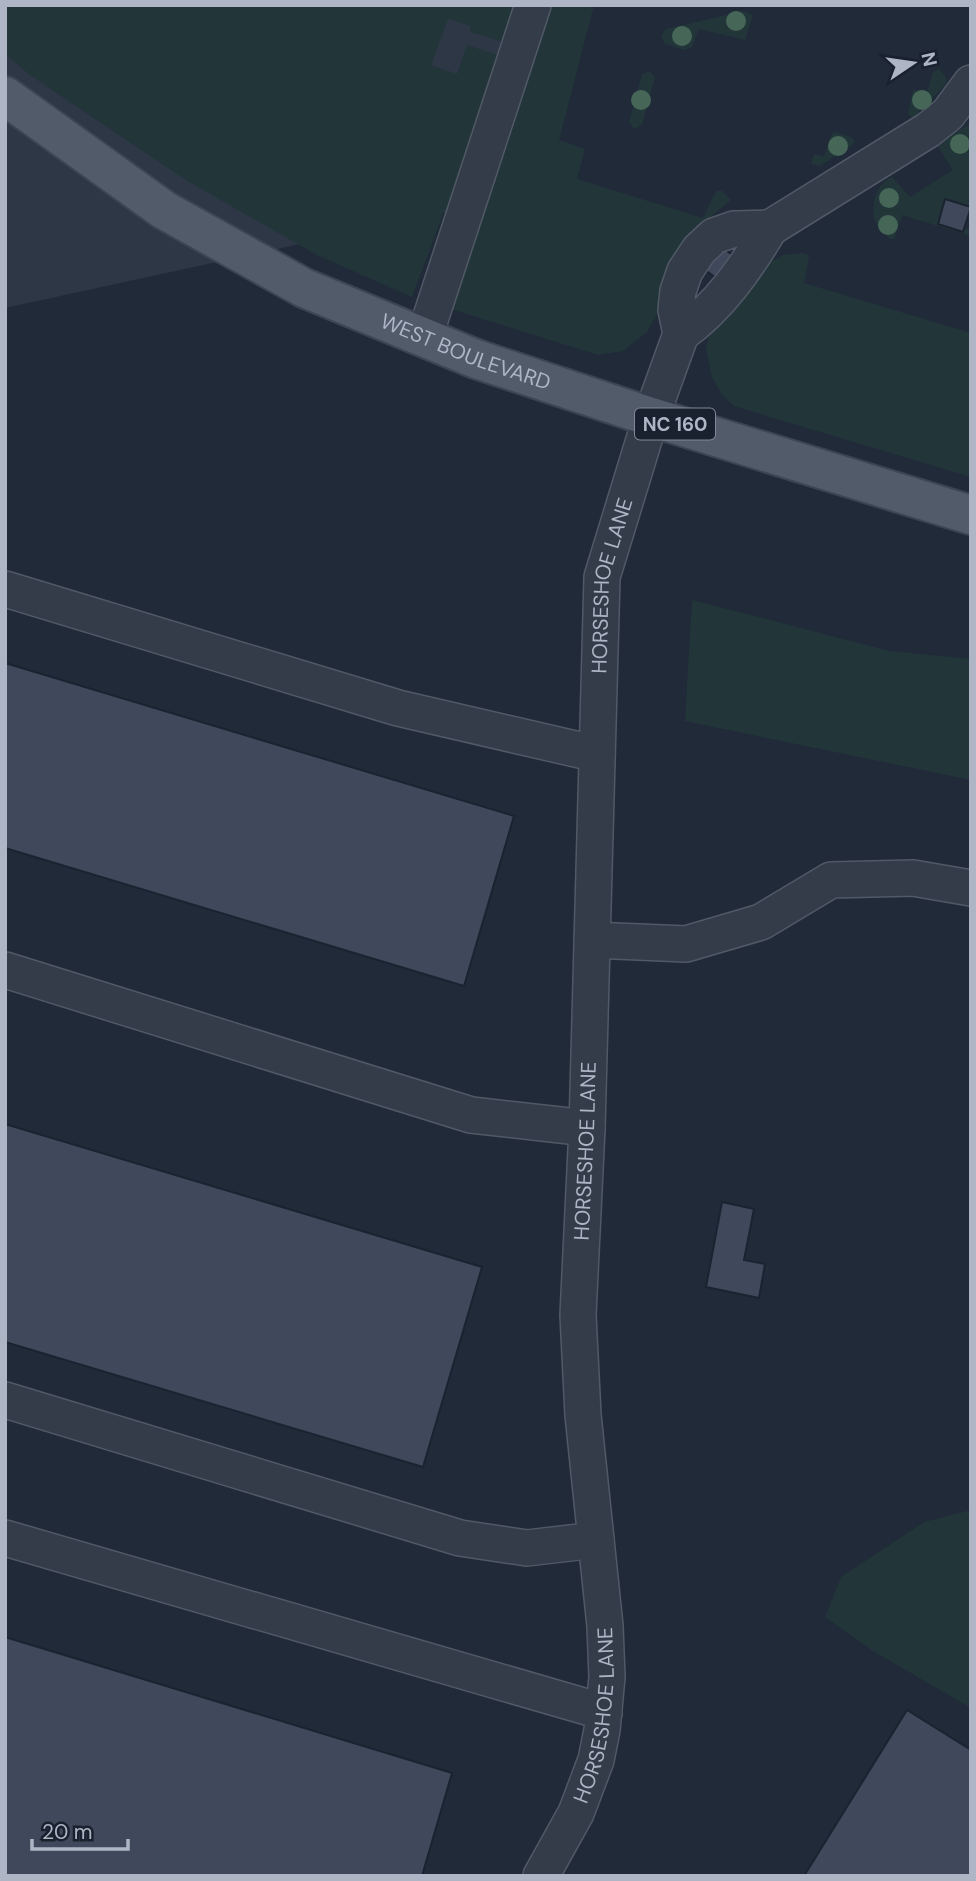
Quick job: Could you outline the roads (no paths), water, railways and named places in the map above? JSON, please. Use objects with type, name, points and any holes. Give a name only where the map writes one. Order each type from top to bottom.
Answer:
[{"type":"main road","name":"WEST BOULEVARD","points":[[5,96],[164,210],[304,288],[476,359],[651,417],[971,515]]},
{"type":"street","points":[[424,338],[533,5]]},
{"type":"street","points":[[770,228],[734,229],[714,236],[699,250],[685,271],[678,291],[676,310],[681,334],[712,308],[749,263],[770,228],[928,131],[948,114],[971,83]]},
{"type":"street","name":"HORSESHOE LANE","points":[[541,1876],[576,1813],[596,1760],[607,1677],[605,1626],[583,1415],[578,1315],[587,1128],[602,577],[651,417],[681,334]]},
{"type":"street","points":[[5,589],[398,708],[597,754]]},
{"type":"street","points":[[592,940],[687,944],[761,922],[831,880],[913,878],[971,888]]},
{"type":"street","points":[[5,970],[471,1115],[587,1128]]},
{"type":"street","points":[[5,1399],[460,1538],[527,1548],[596,1540]]},
{"type":"street","points":[[5,1538],[604,1712]]}]
